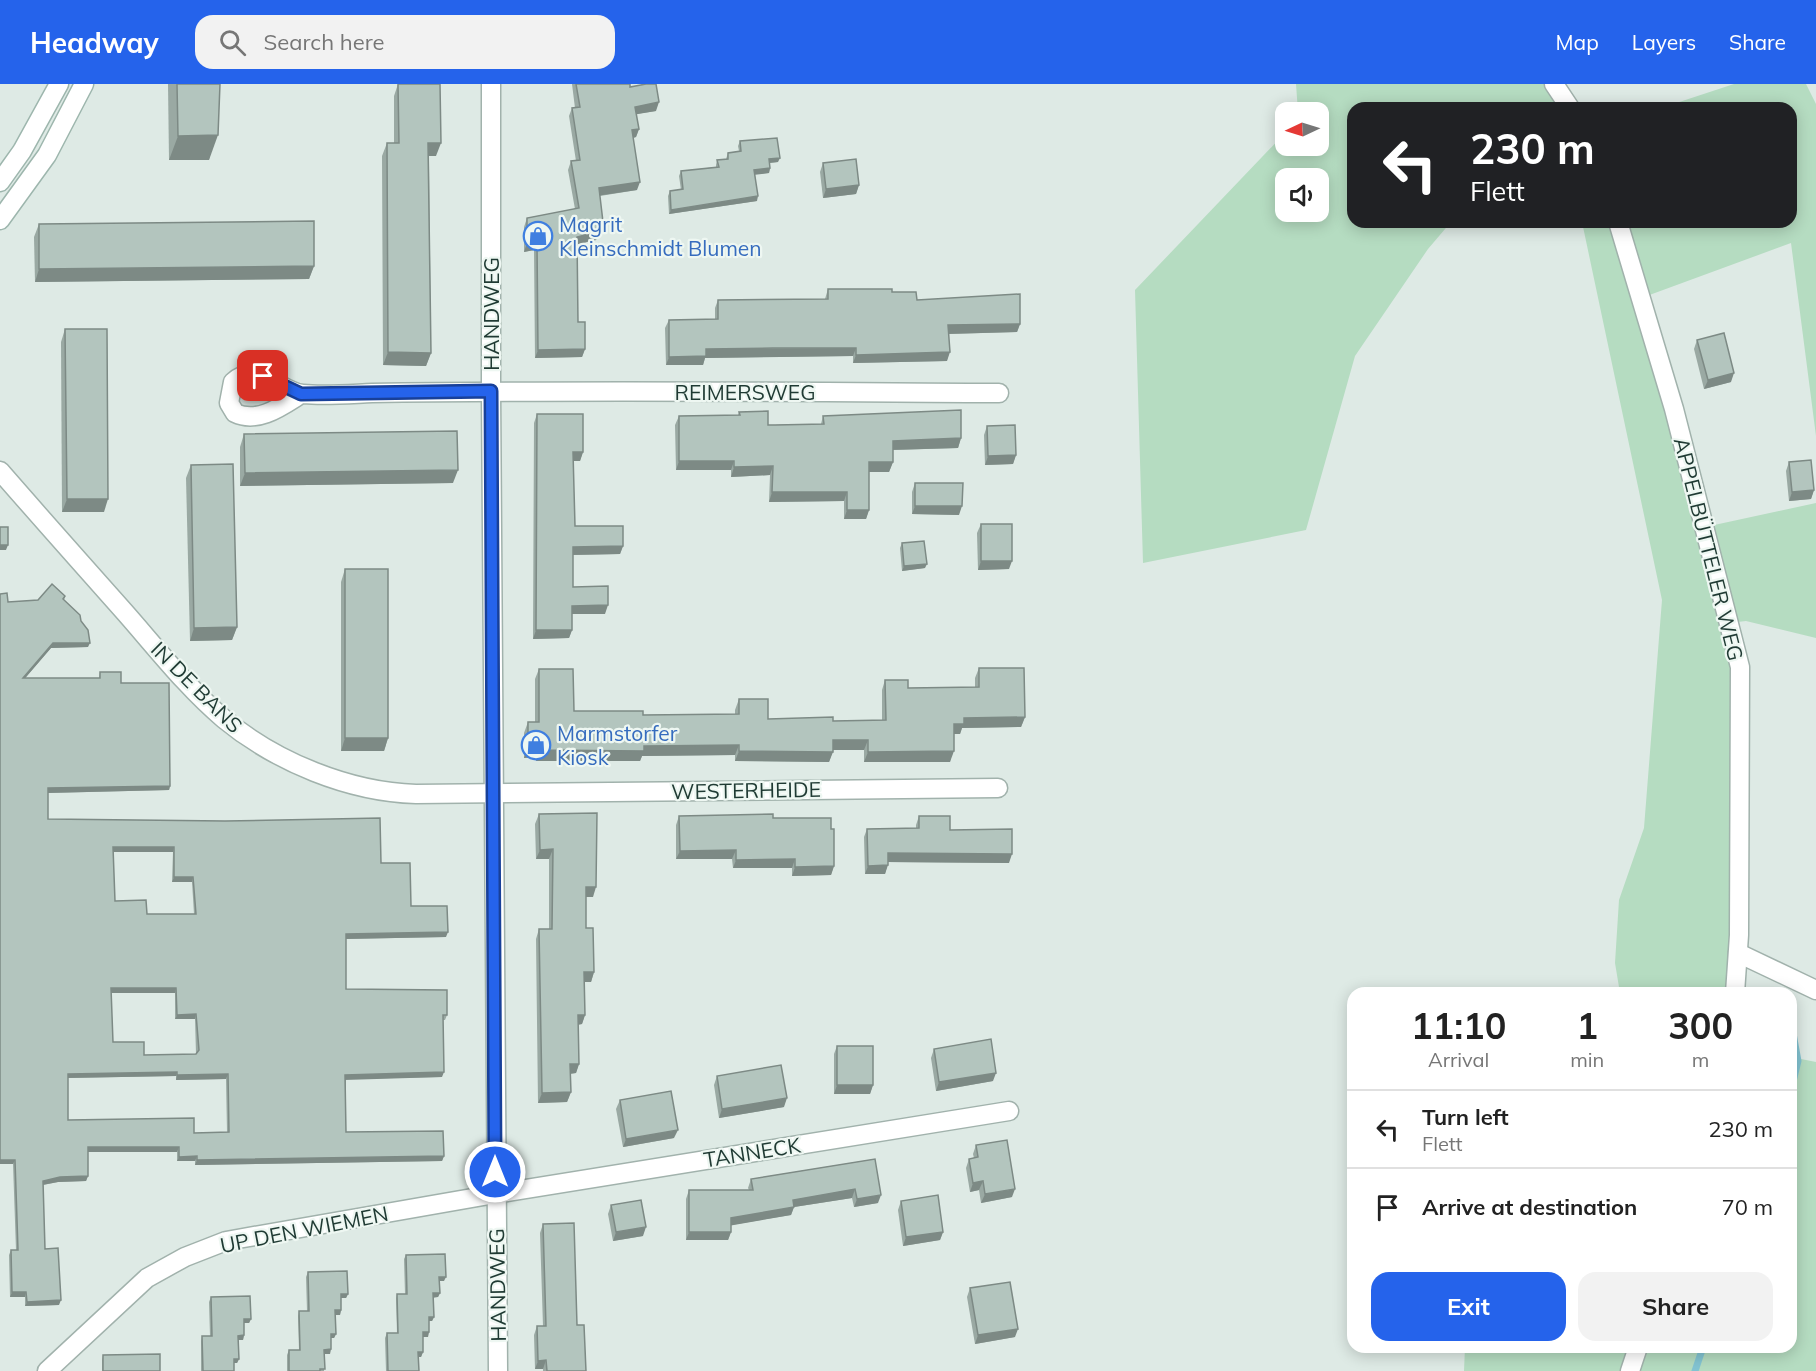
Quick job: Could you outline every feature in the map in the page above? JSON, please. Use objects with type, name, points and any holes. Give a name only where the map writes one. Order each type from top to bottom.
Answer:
[{"type":"street","points":[[0,182],[22,151],[59,84]]},
{"type":"street","points":[[0,220],[47,155],[84,84]]},
{"type":"street","name":"HANDWEG","points":[[492,84],[491,391],[498,1371]]},
{"type":"street","points":[[1554,84],[1566,102]]},
{"type":"street","name":"APPELBÜTTELER WEG","points":[[1620,228],[1674,410],[1740,667],[1738,952],[1735,987]]},
{"type":"street","name":"REIMERSWEG","points":[[301,394],[491,391],[999,393]]},
{"type":"street","name":"IN DE BANS","points":[[0,471],[204,700],[244,734],[270,750],[308,768],[387,793],[493,793]]},
{"type":"street","name":"WESTERHEIDE","points":[[493,793],[998,788]]},
{"type":"street","points":[[1738,952],[1816,990]]},
{"type":"street","name":"TANNECK","points":[[495,1194],[1009,1111]]},
{"type":"street","name":"UP DEN WIEMEN","points":[[47,1371],[147,1278],[185,1257],[226,1241],[495,1194]]},
{"type":"street","points":[[1630,1371],[1636,1353]]},
{"type":"green space","points":[[1296,84],[1554,84],[1566,102],[1347,102],[1347,228],[1446,228],[1428,249],[1355,356],[1306,530],[1143,563],[1135,290],[1275,143],[1275,156],[1329,156],[1329,102],[1297,102]]},
{"type":"green space","points":[[1734,84],[1806,84],[1816,104],[1816,436],[1791,243],[1644,297],[1705,527],[1816,503],[1816,638],[1746,621],[1729,623],[1740,667],[1735,987],[1619,987],[1615,963],[1619,900],[1644,828],[1662,600],[1583,228],[1797,228],[1797,102],[1679,102]]},
{"type":"green space","points":[[1797,1058],[1816,1062],[1816,1371],[1464,1371],[1465,1353],[1797,1353]]},
{"type":"building","points":[[177,84],[220,84],[218,135],[178,136]]},
{"type":"building","points":[[398,84],[440,84],[441,143],[428,143],[431,353],[388,352],[387,143],[399,143]]},
{"type":"building","points":[[576,84],[630,84],[630,87],[656,84],[659,102],[635,107],[639,129],[632,130],[640,182],[599,188],[603,222],[598,223],[600,231],[577,237],[578,322],[585,322],[585,349],[538,350],[537,242],[527,243],[527,218],[579,208],[571,161],[580,160],[572,108],[580,107]]},
{"type":"building","points":[[777,138],[780,158],[769,159],[770,168],[754,170],[758,196],[671,210],[670,191],[683,189],[681,171],[719,167],[717,160],[728,159],[728,153],[741,151],[740,141]]},
{"type":"building","points":[[856,159],[859,185],[826,189],[823,163]]},
{"type":"building","points":[[314,221],[314,266],[39,269],[39,224]]},
{"type":"building","points":[[828,289],[892,289],[892,292],[916,292],[917,300],[1020,294],[1020,324],[948,325],[950,352],[856,355],[856,348],[706,349],[706,356],[669,357],[669,320],[718,319],[718,300],[828,299]]},
{"type":"building","points":[[65,329],[107,329],[108,499],[67,499]]},
{"type":"building","points":[[1724,333],[1734,373],[1708,380],[1697,340]]},
{"type":"building","points":[[961,410],[961,438],[893,441],[893,462],[869,462],[869,510],[847,510],[847,492],[772,492],[773,466],[734,467],[734,461],[679,461],[679,416],[740,415],[739,412],[768,411],[768,425],[824,424],[823,416]]},
{"type":"building","points":[[537,414],[583,414],[583,452],[573,452],[575,526],[623,526],[623,546],[573,547],[573,587],[608,586],[608,605],[572,606],[572,630],[536,630]]},
{"type":"building","points":[[1015,425],[1016,455],[988,456],[987,426]]},
{"type":"building","points":[[457,431],[458,470],[245,473],[244,434]]},
{"type":"building","points":[[1811,460],[1814,490],[1792,492],[1789,462]]},
{"type":"building","points":[[233,464],[237,627],[194,628],[191,465]]},
{"type":"building","points":[[915,483],[963,483],[962,506],[915,506]]},
{"type":"building","points":[[981,524],[1012,524],[1012,561],[981,561]]},
{"type":"building","points":[[0,527],[8,527],[8,545],[0,545]]},
{"type":"building","points":[[924,541],[927,564],[904,566],[902,543]]},
{"type":"building","points":[[345,569],[388,569],[388,738],[345,738]]},
{"type":"building","points":[[52,584],[65,596],[63,599],[80,615],[81,621],[88,630],[90,643],[53,643],[23,678],[100,678],[100,672],[121,672],[121,683],[169,683],[170,786],[48,788],[48,819],[225,821],[380,818],[381,863],[410,863],[411,906],[447,906],[448,932],[346,934],[346,989],[447,990],[447,1015],[443,1015],[444,1072],[345,1075],[346,1132],[443,1131],[444,1156],[197,1160],[197,1156],[179,1157],[179,1147],[88,1147],[88,1176],[60,1177],[43,1181],[45,1249],[58,1248],[61,1300],[27,1302],[26,1292],[12,1292],[11,1250],[18,1250],[15,1160],[0,1160],[0,594],[7,593],[8,602],[38,600]],"holes":[[[113,847],[174,847],[174,877],[193,877],[196,914],[147,914],[146,900],[115,901]],[[111,988],[176,988],[177,1015],[196,1014],[199,1050],[196,1054],[144,1055],[144,1042],[113,1042]],[[177,1072],[177,1075],[228,1074],[229,1132],[194,1133],[194,1118],[68,1120],[68,1074]]]},
{"type":"building","points":[[979,668],[1024,668],[1025,717],[964,718],[964,724],[954,724],[954,751],[868,752],[868,740],[833,740],[833,752],[739,751],[739,745],[644,746],[644,751],[540,750],[540,747],[528,747],[528,722],[539,722],[539,669],[573,669],[574,711],[643,711],[643,715],[739,714],[739,699],[768,699],[768,719],[833,717],[833,721],[886,720],[885,680],[908,680],[908,688],[979,687]]},
{"type":"building","points":[[597,813],[596,887],[586,887],[586,928],[593,928],[594,972],[584,972],[585,1015],[578,1015],[579,1064],[570,1064],[571,1092],[542,1093],[539,929],[552,929],[553,849],[540,850],[539,814]]},
{"type":"building","points":[[773,814],[773,818],[831,818],[831,829],[834,829],[834,866],[795,867],[795,859],[736,860],[736,850],[680,851],[679,816]]},
{"type":"building","points":[[919,816],[950,816],[950,830],[1012,829],[1012,854],[888,853],[888,865],[868,866],[867,829],[919,828]]},
{"type":"building","points":[[991,1039],[996,1073],[939,1082],[934,1049]]},
{"type":"building","points":[[837,1046],[873,1046],[873,1085],[837,1085]]},
{"type":"building","points":[[781,1065],[787,1098],[722,1109],[717,1076]]},
{"type":"building","points":[[671,1091],[678,1130],[626,1139],[620,1100]]},
{"type":"building","points":[[1007,1140],[1015,1189],[985,1194],[983,1181],[973,1183],[969,1159],[978,1157],[976,1145]]},
{"type":"building","points":[[875,1159],[881,1195],[857,1199],[855,1189],[793,1200],[794,1207],[731,1218],[731,1232],[689,1232],[689,1190],[753,1190],[751,1179]]},
{"type":"building","points":[[938,1195],[943,1232],[906,1237],[901,1201]]},
{"type":"building","points":[[641,1200],[646,1227],[616,1232],[611,1205]]},
{"type":"building","points":[[574,1223],[577,1325],[584,1325],[586,1371],[547,1371],[546,1360],[538,1361],[537,1326],[546,1326],[543,1224]]},
{"type":"building","points":[[445,1254],[446,1277],[439,1277],[440,1293],[433,1293],[434,1317],[429,1317],[429,1332],[423,1332],[423,1352],[418,1352],[419,1371],[388,1371],[387,1333],[398,1333],[397,1294],[407,1294],[406,1255]]},
{"type":"building","points":[[347,1271],[348,1294],[341,1294],[341,1310],[335,1310],[336,1334],[331,1334],[331,1349],[324,1350],[325,1369],[289,1371],[289,1350],[300,1350],[299,1311],[309,1311],[308,1272]]},
{"type":"building","points":[[1010,1282],[1018,1329],[978,1335],[970,1288]]},
{"type":"building","points":[[250,1296],[251,1319],[244,1319],[244,1335],[238,1336],[239,1359],[234,1359],[234,1371],[203,1371],[202,1336],[212,1336],[211,1297]]},
{"type":"building","points":[[160,1354],[160,1371],[103,1371],[103,1355]]},
{"type":"waterway","points":[[1797,1055],[1797,1065]]},
{"type":"waterway","points":[[1695,1371],[1701,1353]]},
{"type":"place","name":"Magrit Kleinschmidt Blumen","points":[[538,236]]},
{"type":"place","name":"Marmstorfer Kiosk","points":[[536,745]]},
{"type":"route","points":[[263,376],[301,394],[491,391],[495,1172]]}]
